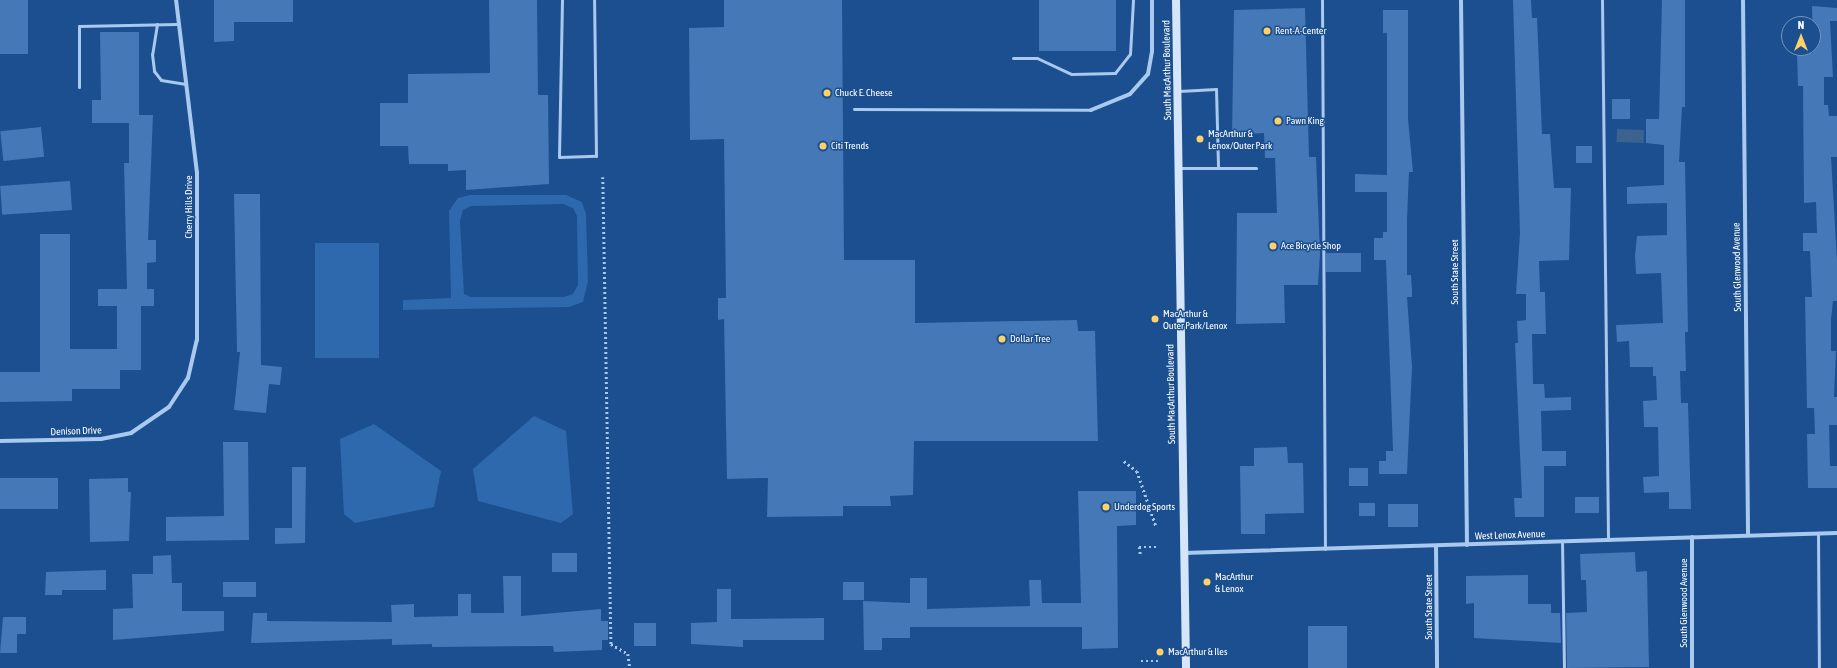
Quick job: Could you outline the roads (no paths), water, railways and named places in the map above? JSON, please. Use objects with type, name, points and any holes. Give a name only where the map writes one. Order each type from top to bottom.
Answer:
[{"type":"main road","name":"South MacArthur Boulevard","points":[[1176,0],[1186,668]]},
{"type":"street","name":"Cherry Hills Drive","points":[[169,407],[188,378],[197,340],[197,173],[177,24],[176,0]]},
{"type":"street","points":[[1091,110],[1130,94],[1148,74],[1152,52],[1152,0]]},
{"type":"street","name":"South State Street","points":[[1461,0],[1467,545]]},
{"type":"street","name":"South Glenwood Avenue","points":[[1742,0],[1748,535]]},
{"type":"street","name":"Denison Drive","points":[[0,441],[101,439],[131,433],[169,407]]},
{"type":"street","name":"West Lenox Avenue","points":[[1184,553],[1837,533]]},
{"type":"street","name":"South Glenwood Avenue","points":[[1692,537],[1692,668]]},
{"type":"street","name":"South State Street","points":[[1436,546],[1437,668]]},
{"type":"lane","points":[[562,0],[559,157],[596,156],[594,0]]},
{"type":"lane","points":[[1013,58],[1037,58],[1072,74],[1115,73],[1130,54],[1133,0]]},
{"type":"lane","points":[[1322,0],[1326,549]]},
{"type":"lane","points":[[1602,0],[1608,540]]},
{"type":"lane","points":[[157,24],[152,54],[154,71],[161,80],[186,84]]},
{"type":"lane","points":[[78,87],[79,26],[177,24]]},
{"type":"lane","points":[[1178,91],[1216,90],[1218,168]]},
{"type":"lane","points":[[854,109],[1091,110]]},
{"type":"lane","points":[[1178,168],[1256,168]]},
{"type":"lane","points":[[1818,534],[1819,668]]},
{"type":"lane","points":[[1562,541],[1564,668]]},
{"type":"place","name":"Rent-A-Center","points":[[1267,31]]},
{"type":"place","name":"Chuck E. Cheese","points":[[827,93]]},
{"type":"place","name":"Pawn King","points":[[1278,121]]},
{"type":"place","name":"MacArthur & Lenox/Outer Park","points":[[1200,139]]},
{"type":"place","name":"Citi Trends","points":[[823,146]]},
{"type":"place","name":"Ace Bicycle Shop","points":[[1273,246]]},
{"type":"place","name":"MacArthur & Outer Park/Lenox","points":[[1155,319]]},
{"type":"place","name":"Dollar Tree","points":[[1002,339]]},
{"type":"place","name":"Underdog Sports","points":[[1106,507]]},
{"type":"place","name":"MacArthur & Lenox","points":[[1207,582]]},
{"type":"place","name":"MacArthur & Iles","points":[[1160,652]]}]
